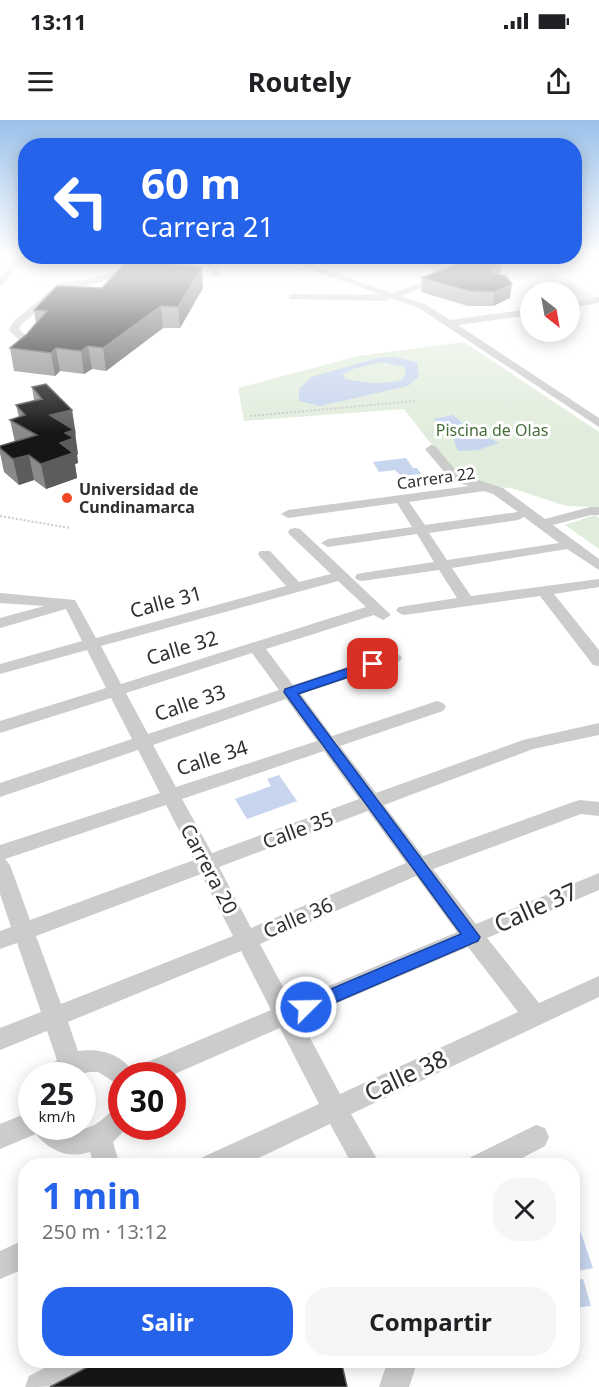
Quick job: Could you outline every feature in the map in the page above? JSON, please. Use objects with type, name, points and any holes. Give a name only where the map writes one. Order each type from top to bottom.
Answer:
[{"type":"street","points":[[26,315],[16,324],[14,330],[18,334],[37,340]]},
{"type":"street","points":[[436,315],[599,423]]},
{"type":"street","points":[[449,323],[512,315]]},
{"type":"street","points":[[431,448],[455,477],[489,487]]},
{"type":"street","name":"Carrera 22","points":[[288,514],[489,487],[498,491],[599,566]]},
{"type":"street","points":[[401,499],[467,602]]},
{"type":"street","points":[[543,524],[590,511],[599,511]]},
{"type":"street","points":[[328,543],[518,516]]},
{"type":"street","points":[[295,532],[342,575]]},
{"type":"street","points":[[362,577],[443,563],[562,547]]},
{"type":"street","points":[[265,554],[296,588]]},
{"type":"street","name":"Calle 31","points":[[0,669],[342,575]]},
{"type":"street","name":"Calle 32","points":[[0,727],[256,647],[380,613],[342,575]]},
{"type":"street","points":[[404,610],[599,583]]},
{"type":"street","points":[[544,591],[599,661]]},
{"type":"street","points":[[0,598],[70,603]]},
{"type":"street","points":[[0,622],[70,603]]},
{"type":"street","name":"Carrera 20","points":[[70,603],[335,1109],[363,1158]]},
{"type":"street","points":[[256,647],[421,865],[472,937],[536,1016]]},
{"type":"street","name":"Calle 33","points":[[0,790],[394,657]]},
{"type":"street","name":"Calle 34","points":[[0,852],[437,707]]},
{"type":"street","name":"Calle 35","points":[[0,940],[530,744],[599,729]]},
{"type":"street","name":"Calle 36","points":[[0,1039],[246,940],[421,865],[590,808]]},
{"type":"street","points":[[0,865],[54,1018],[61,1062]]},
{"type":"street","name":"Calle 37","points":[[176,1062],[599,881]]},
{"type":"street","name":"Calle 38","points":[[229,1158],[599,986]]},
{"type":"street","points":[[80,1062],[98,1060],[108,1063]]},
{"type":"street","points":[[0,1137],[18,1129]]},
{"type":"street","points":[[96,1138],[108,1131]]},
{"type":"street","points":[[99,1137],[105,1158]]},
{"type":"street","points":[[495,1158],[536,1137]]},
{"type":"street","points":[[62,1140],[70,1143],[90,1140]]},
{"type":"street","points":[[0,1264],[18,1256]]},
{"type":"street","points":[[40,1387],[76,1368]]},
{"type":"street","points":[[394,1387],[400,1368]]},
{"type":"path","points":[[250,416],[416,401]]},
{"type":"path","points":[[0,516],[70,528]]},
{"type":"green space","name":"Piscina de Olas","points":[[464,342],[599,432],[599,507],[566,506],[511,488],[462,484],[404,409],[244,421],[238,388],[358,356]]},
{"type":"green space","points":[[595,515],[599,518],[599,549],[565,525]]},
{"type":"water","points":[[393,357],[417,362],[419,376],[408,386],[320,406],[299,401],[299,389],[311,377],[378,358]],"holes":[[[382,362],[404,367],[406,373],[402,380],[388,383],[346,379],[343,374],[353,369]]]},
{"type":"water","points":[[453,415],[469,429],[499,443],[478,450],[458,451],[452,435],[433,419]]},
{"type":"water","points":[[406,458],[421,474],[401,476],[395,470],[379,472],[373,462]]},
{"type":"water","points":[[279,775],[297,801],[247,819],[235,799],[271,786],[267,779]]},
{"type":"water","points":[[580,1230],[593,1268],[580,1271]]},
{"type":"water","points":[[580,1279],[583,1279],[591,1306],[580,1307]]},
{"type":"building","points":[[43,315],[148,315],[103,348],[88,346],[81,351],[56,348],[51,353],[10,348],[27,334]]},
{"type":"building","points":[[46,384],[72,410],[50,415],[74,430],[65,433],[74,438],[60,443],[73,453],[41,464],[29,455],[13,459],[0,446],[37,435],[10,420],[25,415],[16,405],[42,399],[32,387]]},
{"type":"building","points":[[86,1368],[343,1368],[347,1387],[50,1387]]},
{"type":"place","name":"Universidad de Cundinamarca","points":[[67,498]]},
{"type":"route","points":[[306,1007],[472,937],[421,865],[290,692],[373,664]]}]
